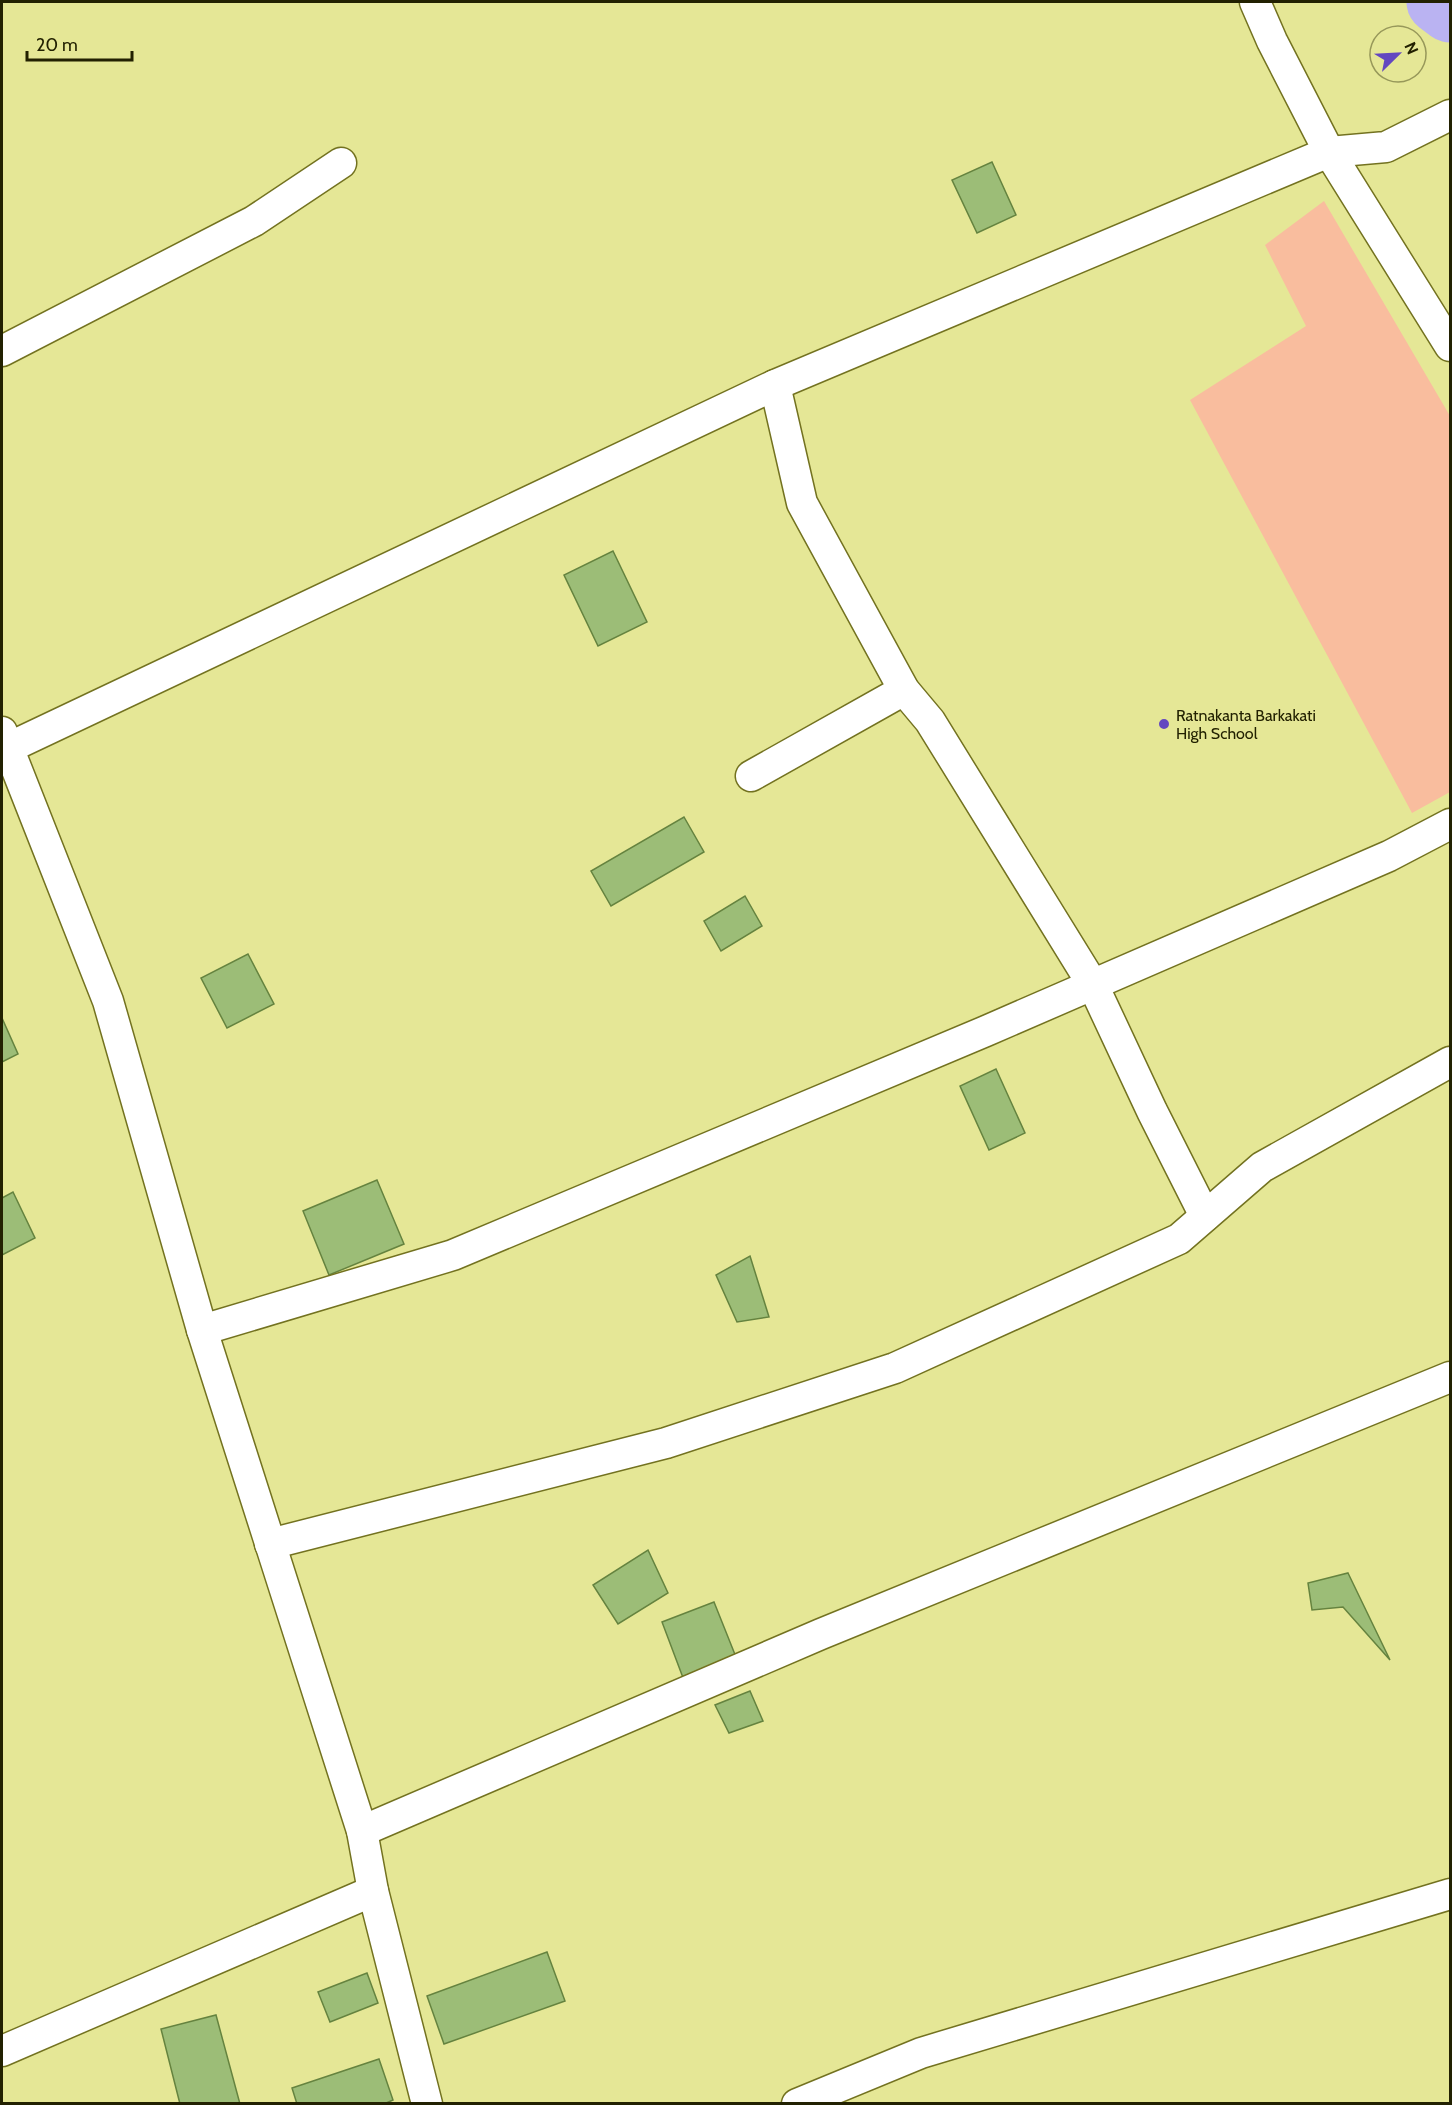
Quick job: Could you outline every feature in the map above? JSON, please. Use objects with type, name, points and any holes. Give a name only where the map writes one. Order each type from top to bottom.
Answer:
[{"type":"street","points":[[1255,2],[1272,41],[1329,152],[1450,346]]},
{"type":"street","points":[[427,2103],[372,1892],[362,1831],[202,1330],[108,1001],[5,740],[775,386],[1329,152],[1386,147],[1450,115]]},
{"type":"street","points":[[2,351],[254,220],[341,164]]},
{"type":"street","points":[[775,386],[802,503],[904,690],[930,721],[1093,985],[1152,1111],[1205,1216]]},
{"type":"street","points":[[751,777],[904,690]]},
{"type":"street","points":[[202,1330],[453,1255],[1093,985],[1389,856],[1450,824]]},
{"type":"street","points":[[270,1544],[666,1443],[895,1368],[1179,1239],[1262,1167],[1450,1062]]},
{"type":"street","points":[[362,1831],[821,1634],[1450,1377]]},
{"type":"street","points":[[2,2051],[372,1892]]},
{"type":"street","points":[[797,2103],[921,2053],[1450,1894]]},
{"type":"shaded area","points":[[1324,201],[1450,416],[1450,792],[1412,813],[1190,400],[1306,326],[1265,245]]},
{"type":"building","points":[[992,162],[1016,215],[977,233],[952,180]]},
{"type":"building","points":[[613,551],[647,622],[598,646],[564,575]]},
{"type":"building","points":[[684,817],[704,852],[611,906],[591,871]]},
{"type":"building","points":[[745,896],[762,926],[721,951],[704,921]]},
{"type":"building","points":[[248,954],[274,1004],[227,1028],[201,978]]},
{"type":"building","points":[[2,1018],[18,1054],[2,1062]]},
{"type":"building","points":[[996,1069],[1025,1133],[989,1150],[960,1086]]},
{"type":"building","points":[[377,1180],[404,1244],[329,1275],[303,1211]]},
{"type":"building","points":[[13,1192],[35,1238],[2,1255],[2,1198]]},
{"type":"building","points":[[750,1256],[769,1317],[737,1322],[716,1275]]},
{"type":"building","points":[[648,1550],[668,1593],[618,1624],[593,1585]]},
{"type":"building","points":[[1348,1573],[1390,1660],[1343,1607],[1312,1610],[1308,1583]]},
{"type":"building","points":[[714,1602],[738,1662],[685,1683],[662,1622]]},
{"type":"building","points":[[750,1691],[763,1721],[729,1733],[715,1705]]},
{"type":"building","points":[[547,1952],[565,2001],[444,2044],[427,1996]]},
{"type":"building","points":[[367,1973],[378,2003],[330,2022],[318,1992]]},
{"type":"building","points":[[216,2015],[240,2104],[180,2104],[161,2029]]},
{"type":"building","points":[[379,2059],[393,2100],[384,2104],[297,2104],[292,2088]]},
{"type":"waterway","points":[[1438,2],[1450,11]]},
{"type":"place","name":"Ratnakanta Barkakati High School","points":[[1164,724]]}]
